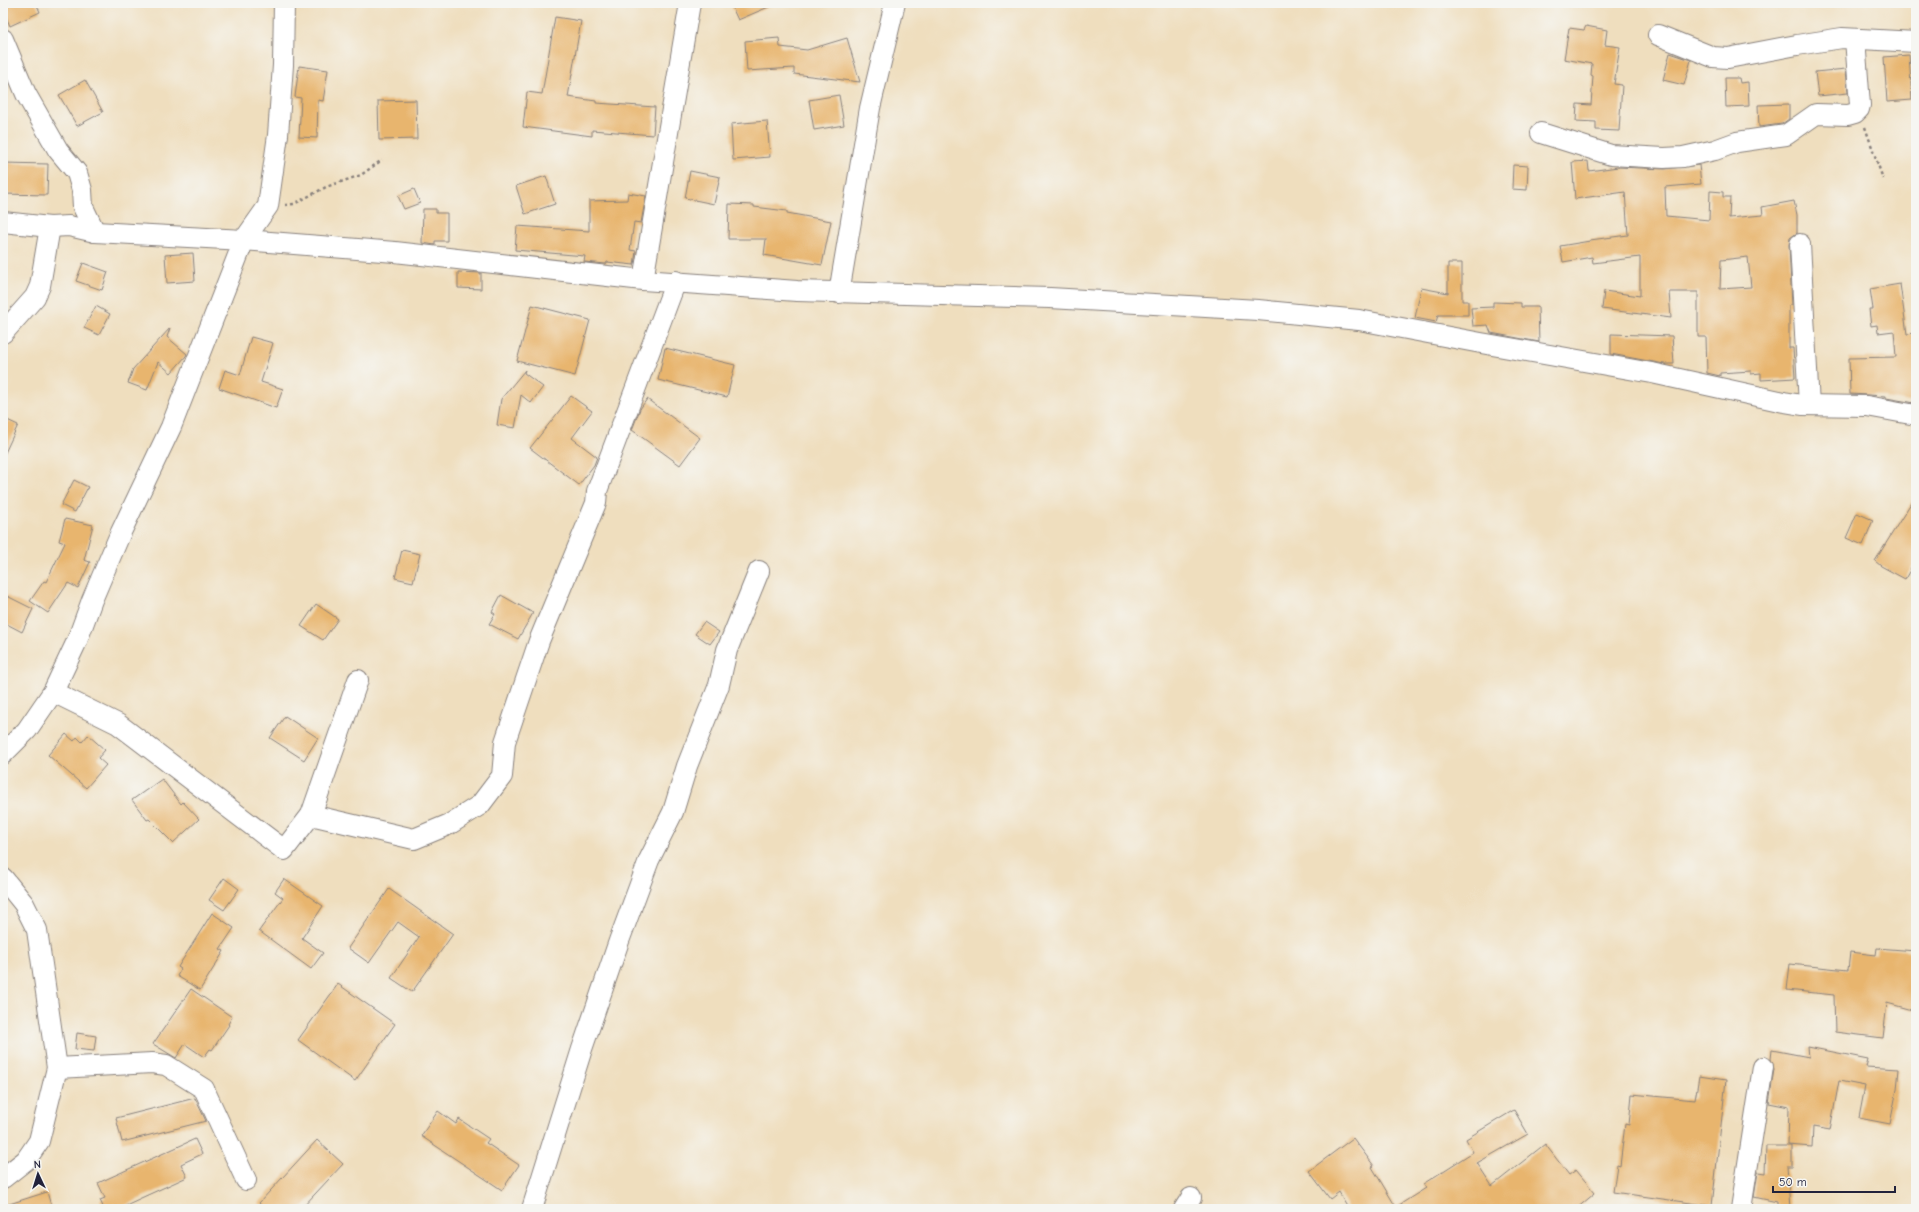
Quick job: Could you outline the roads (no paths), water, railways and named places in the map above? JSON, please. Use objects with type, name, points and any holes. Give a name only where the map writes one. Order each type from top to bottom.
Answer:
[{"type":"street","points":[[3,754],[27,730],[53,692],[77,641],[92,600],[121,532],[171,427],[244,240],[268,206],[269,188],[278,135],[283,65],[284,3]]},
{"type":"street","points":[[643,280],[690,3]]},
{"type":"street","points":[[838,292],[870,108],[895,3]]},
{"type":"street","points":[[1658,35],[1713,57],[1728,58],[1842,38],[1916,42]]},
{"type":"street","points":[[1541,133],[1611,155],[1664,158],[1683,157],[1715,150],[1737,142],[1786,135],[1816,114],[1848,115],[1859,110],[1860,104],[1855,38]]},
{"type":"street","points":[[3,40],[33,107],[58,150],[77,173],[82,190],[83,207],[95,232]]},
{"type":"street","points":[[3,222],[50,227],[69,226],[95,232],[244,240],[395,252],[643,280],[676,281],[797,291],[1058,299],[1258,310],[1359,320],[1652,373],[1784,402],[1809,405],[1867,406],[1916,415]]},
{"type":"street","points":[[3,333],[35,297],[40,286],[50,227]]},
{"type":"street","points":[[1800,244],[1809,405]]},
{"type":"street","points":[[311,815],[414,839],[450,824],[480,804],[502,776],[505,742],[539,642],[596,503],[597,491],[676,281]]},
{"type":"street","points":[[532,1209],[582,1049],[619,941],[649,860],[673,812],[687,766],[719,685],[728,650],[759,571]]},
{"type":"street","points":[[53,692],[118,724],[284,850],[311,815],[358,680]]},
{"type":"street","points":[[3,878],[24,904],[37,930],[57,1068],[39,1141],[26,1160],[3,1178]]},
{"type":"street","points":[[57,1068],[152,1063],[166,1065],[184,1075],[204,1089],[246,1180]]},
{"type":"street","points":[[1741,1209],[1763,1067]]}]
